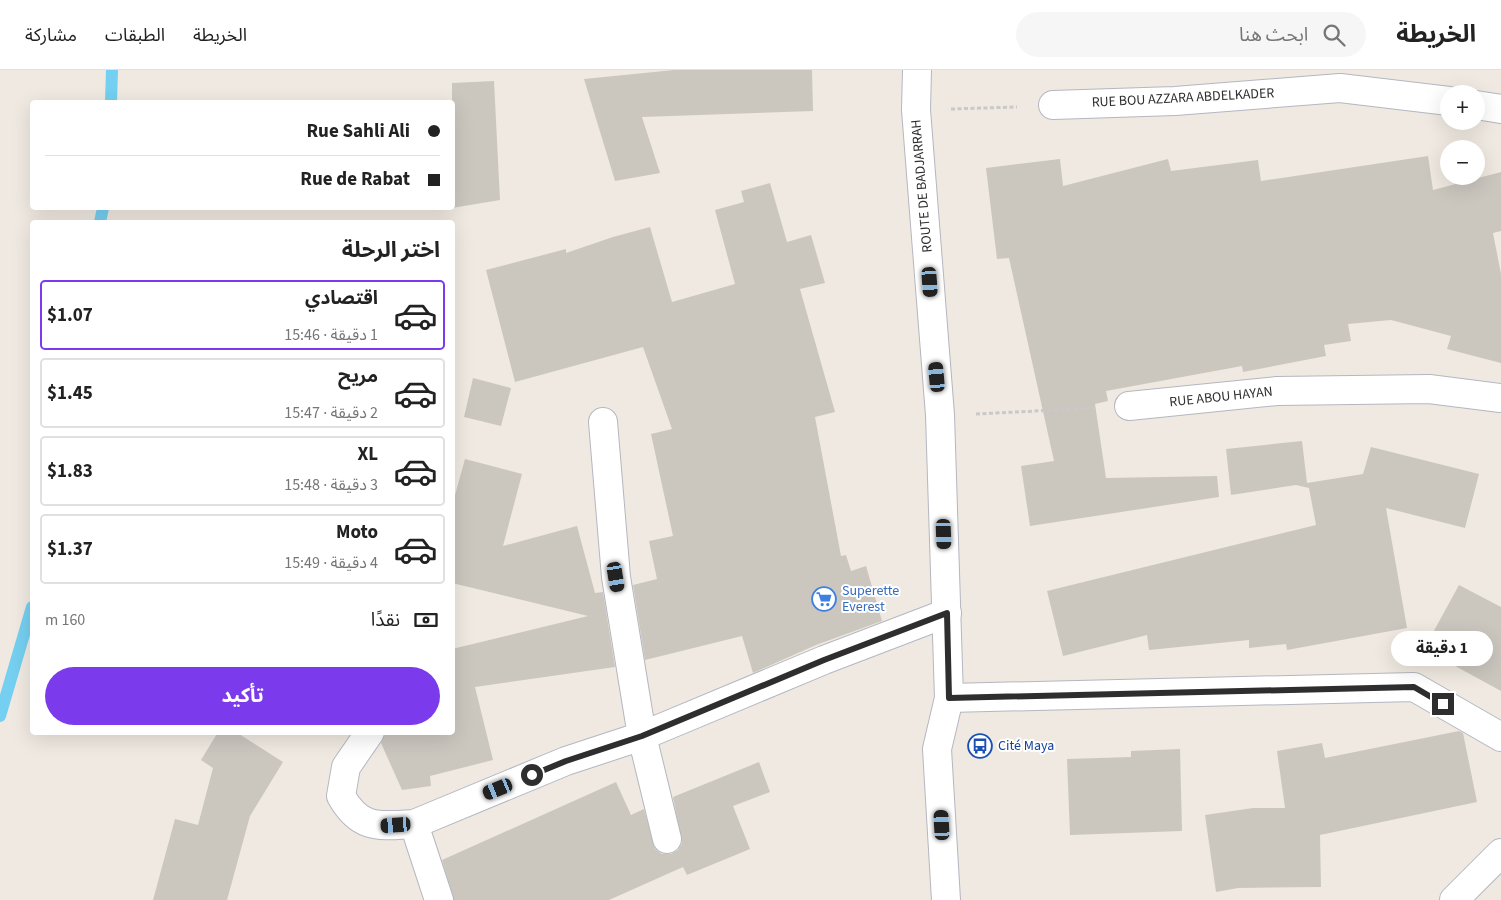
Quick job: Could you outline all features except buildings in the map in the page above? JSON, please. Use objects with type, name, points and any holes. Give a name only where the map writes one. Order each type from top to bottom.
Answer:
[{"type":"street","name":"ROUTE DE BADJARRAH","points":[[917,70],[916,110],[940,415],[947,613],[949,698],[937,749],[946,900]]},
{"type":"street","name":"RUE BOU AZZARA ABDELKADER","points":[[1053,106],[1174,101],[1331,79],[1440,98]]},
{"type":"street","points":[[1485,106],[1501,108]]},
{"type":"street","name":"RUE ABOU HAYAN","points":[[1130,406],[1277,391],[1429,389],[1501,398]]},
{"type":"street","points":[[603,422],[616,577],[642,736],[667,839]]},
{"type":"street","points":[[368,735],[346,768],[341,796],[349,811],[364,822],[378,826],[414,824],[566,761],[642,736],[824,660],[947,613]]},
{"type":"street","points":[[949,698],[1414,687],[1501,737]]},
{"type":"street","points":[[414,824],[439,900]]},
{"type":"street","points":[[1454,900],[1498,860]]},
{"type":"path","points":[[916,110],[1053,106]]},
{"type":"path","points":[[940,415],[1130,406]]},
{"type":"waterway","points":[[111,100],[112,70]]},
{"type":"waterway","points":[[100,220],[103,210]]},
{"type":"waterway","points":[[0,716],[30,614]]},
{"type":"place","name":"Superette Everest","points":[[824,599]]},
{"type":"place","name":"Cité Maya","points":[[980,746]]},
{"type":"route","points":[[532,775],[566,761],[642,736],[824,660],[947,613],[949,698],[1414,687],[1443,704]]}]
